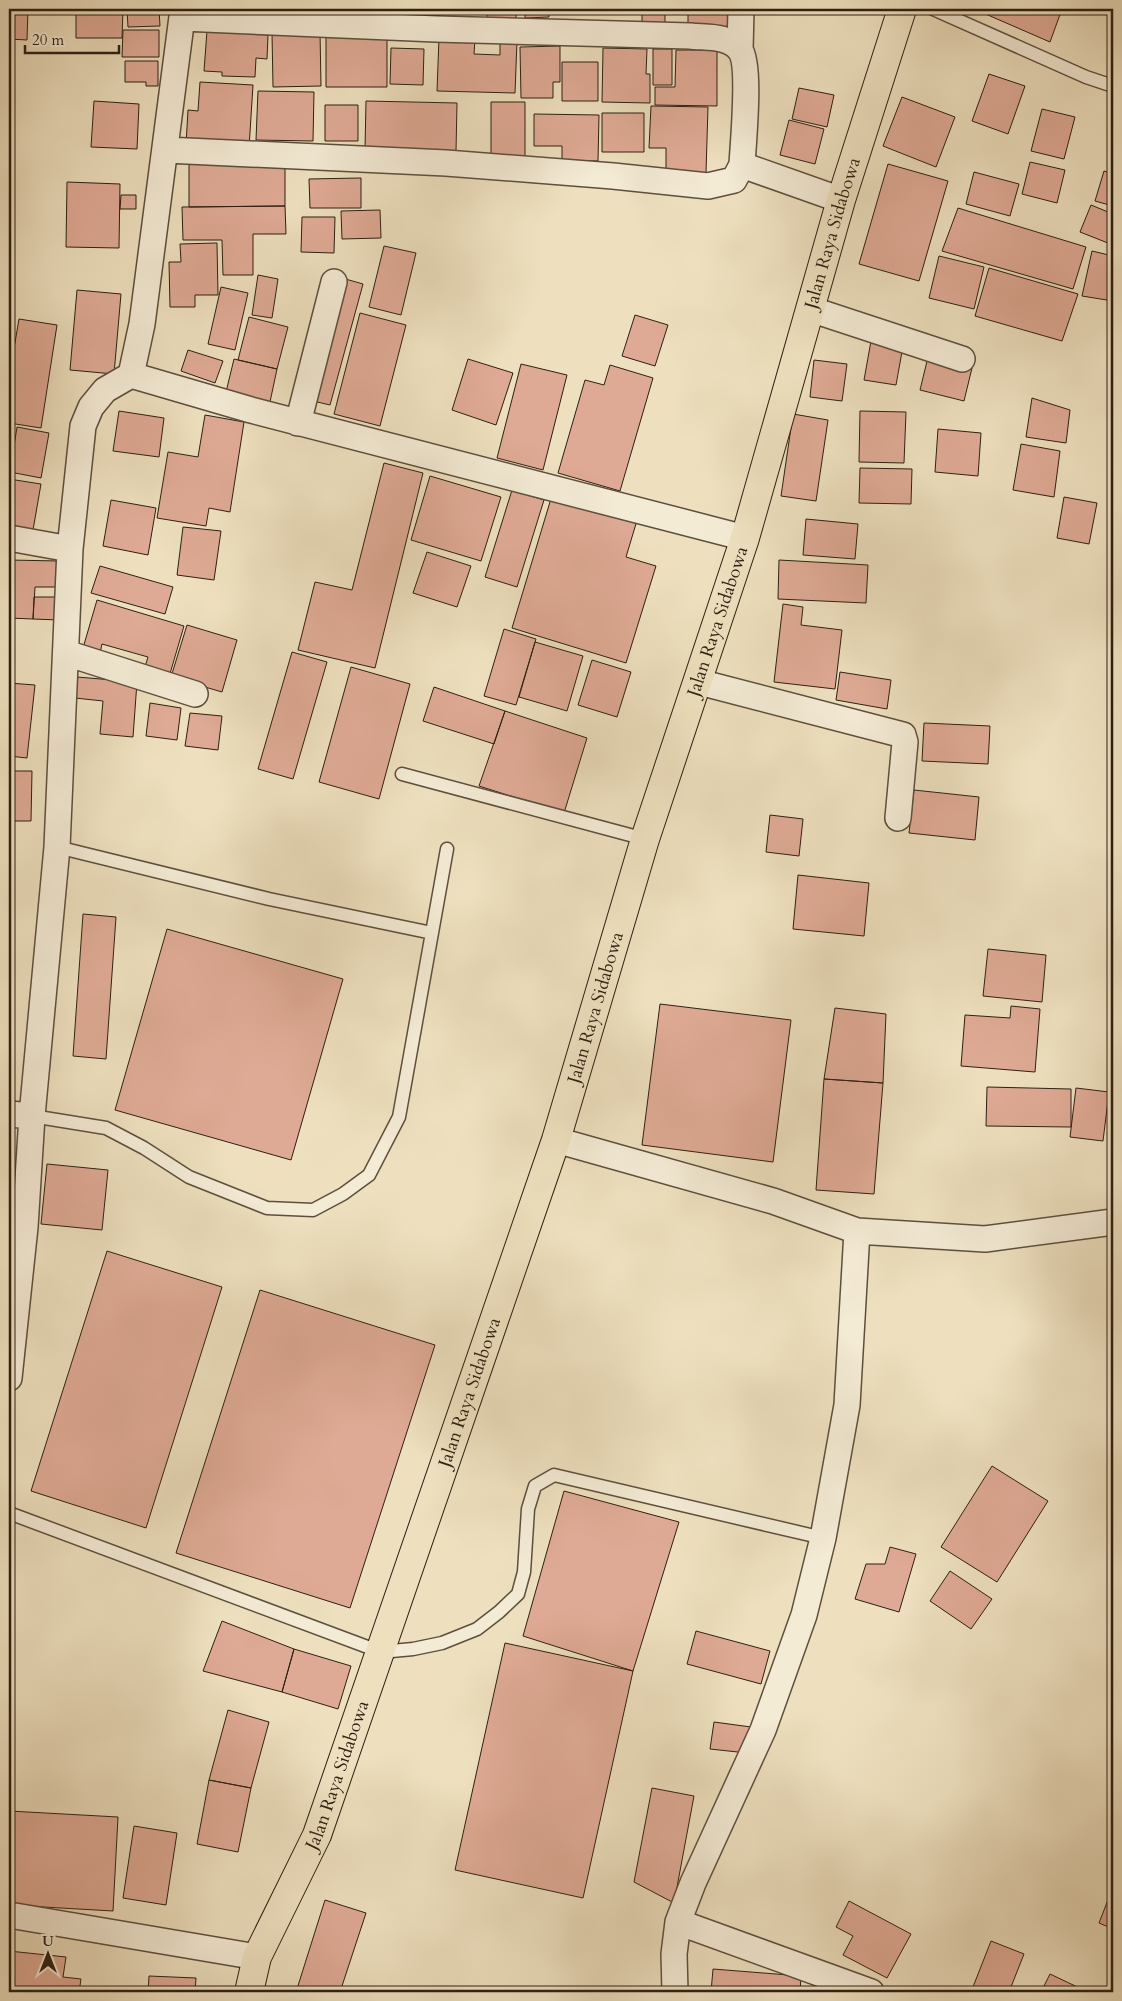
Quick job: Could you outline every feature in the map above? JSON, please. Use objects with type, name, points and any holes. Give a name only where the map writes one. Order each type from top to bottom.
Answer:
[{"type":"highway","name":"Jalan Raya Sidabowa","points":[[249,1992],[257,1957],[317,1835],[556,1140],[645,838],[699,682],[745,538],[841,200],[902,9]]},
{"type":"street","points":[[166,150],[456,164],[613,176],[708,186],[734,180],[742,165],[745,69],[740,50],[741,9]]},
{"type":"street","points":[[131,375],[142,324],[166,150],[182,13],[436,19],[690,36],[726,40],[740,50]]},
{"type":"street","points":[[742,165],[841,200]]},
{"type":"street","points":[[298,423],[334,282]]},
{"type":"street","points":[[810,309],[962,359]]},
{"type":"street","points":[[9,1378],[25,1227],[21,1115],[57,847],[70,548],[83,426],[91,407],[105,390],[131,375],[298,423],[745,538]]},
{"type":"street","points":[[9,538],[70,548]]},
{"type":"street","points":[[66,653],[195,694]]},
{"type":"street","points":[[699,682],[903,735],[905,742],[898,818]]},
{"type":"street","points":[[556,1140],[772,1202],[857,1231],[985,1239],[1113,1222]]},
{"type":"street","points":[[675,1992],[674,1954],[678,1922],[763,1730],[804,1615],[823,1538],[847,1406],[857,1231]]},
{"type":"street","points":[[9,1916],[257,1957]]},
{"type":"street","points":[[678,1922],[871,1992]]},
{"type":"lane","points":[[933,9],[1086,77],[1113,86]]},
{"type":"lane","points":[[402,774],[645,838]]},
{"type":"lane","points":[[57,847],[269,899],[432,933]]},
{"type":"lane","points":[[21,1115],[106,1128],[144,1148],[188,1177],[267,1208],[312,1210],[343,1194],[369,1174],[399,1116],[447,849]]},
{"type":"lane","points":[[9,1513],[381,1652],[413,1649],[442,1643],[477,1629],[518,1594],[524,1572],[528,1508],[535,1486],[554,1475],[823,1538]]},
{"type":"building","points":[[9,9],[28,9],[27,40],[9,39]]},
{"type":"building","points":[[76,9],[123,9],[122,38],[76,38]]},
{"type":"building","points":[[127,9],[159,9],[160,26],[128,27]]},
{"type":"building","points":[[308,9],[341,9],[341,11],[308,11]]},
{"type":"building","points":[[352,9],[419,9],[418,12],[352,11]]},
{"type":"building","points":[[441,9],[484,9],[484,12],[441,12]]},
{"type":"building","points":[[487,9],[516,9],[516,20],[487,19]]},
{"type":"building","points":[[525,9],[549,9],[549,17],[525,18]]},
{"type":"building","points":[[559,9],[598,9],[598,10],[559,12]]},
{"type":"building","points":[[606,9],[642,9],[642,12],[606,12]]},
{"type":"building","points":[[642,9],[665,9],[665,27],[642,27]]},
{"type":"building","points":[[688,9],[737,9],[737,30],[688,30]]},
{"type":"building","points":[[974,9],[1062,9],[1050,42]]},
{"type":"building","points":[[123,30],[159,30],[159,57],[122,57]]},
{"type":"building","points":[[207,31],[268,35],[267,59],[256,58],[255,77],[222,76],[222,72],[204,71]]},
{"type":"building","points":[[320,32],[321,86],[273,87],[272,33]]},
{"type":"building","points":[[326,34],[387,34],[387,87],[326,87]]},
{"type":"building","points":[[439,38],[475,39],[474,54],[500,55],[500,40],[517,41],[515,93],[437,91]]},
{"type":"building","points":[[560,46],[560,82],[553,82],[553,98],[521,98],[520,47]]},
{"type":"building","points":[[391,48],[424,49],[423,85],[390,84]]},
{"type":"building","points":[[603,48],[647,49],[646,74],[650,74],[650,103],[602,102]]},
{"type":"building","points":[[653,49],[672,49],[672,85],[653,85]]},
{"type":"building","points":[[676,50],[717,50],[717,106],[655,105],[655,87],[675,87]]},
{"type":"building","points":[[125,61],[158,61],[158,86],[146,86],[146,82],[125,82]]},
{"type":"building","points":[[562,62],[598,62],[598,101],[562,101]]},
{"type":"building","points":[[989,74],[1025,86],[1008,134],[972,121]]},
{"type":"building","points":[[200,82],[253,85],[249,148],[186,145],[188,110],[198,111]]},
{"type":"building","points":[[799,88],[834,95],[827,127],[792,119]]},
{"type":"building","points":[[258,91],[314,92],[313,141],[256,140]]},
{"type":"building","points":[[902,97],[955,117],[936,167],[883,146]]},
{"type":"building","points":[[94,101],[139,104],[137,149],[91,147]]},
{"type":"building","points":[[366,101],[457,103],[456,151],[365,149]]},
{"type":"building","points":[[491,102],[525,102],[525,156],[491,157]]},
{"type":"building","points":[[325,105],[358,105],[358,141],[325,141]]},
{"type":"building","points":[[651,106],[708,107],[706,173],[666,171],[666,148],[649,148]]},
{"type":"building","points":[[1042,109],[1075,117],[1064,159],[1031,151]]},
{"type":"building","points":[[602,113],[644,113],[644,152],[602,152]]},
{"type":"building","points":[[534,114],[599,115],[598,161],[562,160],[562,146],[534,146]]},
{"type":"building","points":[[789,120],[824,129],[815,164],[780,155]]},
{"type":"building","points":[[285,162],[285,206],[189,207],[189,163]]},
{"type":"building","points":[[1030,162],[1065,170],[1057,203],[1022,194]]},
{"type":"building","points":[[888,164],[948,181],[919,281],[859,264]]},
{"type":"building","points":[[1104,171],[1113,174],[1113,206],[1095,201]]},
{"type":"building","points":[[974,172],[1019,184],[1010,216],[966,204]]},
{"type":"building","points":[[361,178],[361,208],[310,208],[309,179]]},
{"type":"building","points":[[67,182],[120,184],[119,248],[66,247]]},
{"type":"building","points":[[121,195],[136,195],[136,209],[120,209]]},
{"type":"building","points":[[1091,205],[1113,214],[1113,245],[1080,232]]},
{"type":"building","points":[[285,206],[286,234],[253,234],[253,275],[223,275],[222,240],[183,240],[182,207]]},
{"type":"building","points":[[958,208],[1086,247],[1073,289],[942,251]]},
{"type":"building","points":[[380,210],[381,238],[342,239],[341,211]]},
{"type":"building","points":[[302,217],[335,217],[334,253],[301,252]]},
{"type":"building","points":[[217,243],[218,295],[195,295],[195,307],[170,307],[169,262],[181,262],[180,244]]},
{"type":"building","points":[[384,246],[416,253],[401,315],[369,307]]},
{"type":"building","points":[[1092,251],[1113,256],[1113,301],[1082,296]]},
{"type":"building","points":[[939,256],[984,267],[974,309],[929,298]]},
{"type":"building","points":[[989,268],[1078,294],[1062,341],[975,316]]},
{"type":"building","points":[[258,275],[278,279],[272,318],[252,315]]},
{"type":"building","points":[[342,278],[363,284],[330,405],[309,400]]},
{"type":"building","points":[[221,287],[248,293],[235,350],[208,344]]},
{"type":"building","points":[[77,290],[121,294],[114,374],[70,370]]},
{"type":"building","points":[[360,313],[406,325],[380,426],[334,414]]},
{"type":"building","points":[[635,315],[668,325],[655,366],[622,356]]},
{"type":"building","points":[[249,317],[288,327],[277,369],[238,360]]},
{"type":"building","points":[[19,319],[57,325],[41,428],[9,423],[9,378]]},
{"type":"building","points":[[871,341],[903,346],[896,385],[864,380]]},
{"type":"building","points":[[188,350],[223,361],[215,383],[181,371]]},
{"type":"building","points":[[928,357],[972,368],[964,401],[920,390]]},
{"type":"building","points":[[234,359],[277,369],[270,402],[226,392]]},
{"type":"building","points":[[468,359],[513,373],[496,425],[452,410]]},
{"type":"building","points":[[814,360],[847,364],[842,401],[810,397]]},
{"type":"building","points":[[521,364],[567,375],[543,470],[497,458]]},
{"type":"building","points":[[610,365],[653,378],[620,491],[558,473],[585,380],[604,385]]},
{"type":"building","points":[[1032,398],[1070,410],[1066,443],[1026,437]]},
{"type":"building","points":[[119,411],[164,418],[159,457],[113,451]]},
{"type":"building","points":[[860,411],[906,412],[904,463],[859,462]]},
{"type":"building","points":[[793,414],[828,420],[816,501],[781,496]]},
{"type":"building","points":[[205,415],[244,422],[230,512],[209,508],[206,526],[157,518],[168,452],[198,457]]},
{"type":"building","points":[[17,427],[49,433],[41,478],[10,472]]},
{"type":"building","points":[[938,429],[981,433],[978,476],[935,472]]},
{"type":"building","points":[[1021,444],[1060,451],[1054,497],[1013,490]]},
{"type":"building","points":[[384,463],[423,473],[375,668],[298,650],[315,582],[352,590]]},
{"type":"building","points":[[860,468],[912,469],[911,504],[859,503]]},
{"type":"building","points":[[430,476],[501,497],[481,561],[411,540]]},
{"type":"building","points":[[9,479],[41,484],[33,530],[9,526]]},
{"type":"building","points":[[512,490],[544,500],[517,587],[485,577]]},
{"type":"building","points":[[553,492],[638,517],[626,557],[656,566],[626,663],[512,628]]},
{"type":"building","points":[[1064,497],[1097,503],[1089,544],[1057,538]]},
{"type":"building","points":[[111,500],[156,508],[148,555],[103,546]]},
{"type":"building","points":[[806,519],[858,524],[855,559],[803,555]]},
{"type":"building","points":[[183,527],[221,531],[214,580],[177,575]]},
{"type":"building","points":[[427,552],[471,566],[457,607],[413,593]]},
{"type":"building","points":[[9,560],[59,561],[58,587],[35,587],[33,619],[9,618]]},
{"type":"building","points":[[779,560],[868,565],[866,603],[778,599]]},
{"type":"building","points":[[100,566],[173,587],[165,614],[91,593]]},
{"type":"building","points":[[34,597],[60,597],[59,620],[33,619]]},
{"type":"building","points":[[97,600],[184,626],[169,677],[144,670],[148,657],[102,644],[100,653],[83,648]]},
{"type":"building","points":[[783,604],[803,607],[801,625],[842,630],[835,689],[774,682]]},
{"type":"building","points":[[187,625],[237,640],[222,692],[171,677]]},
{"type":"building","points":[[504,629],[536,639],[516,705],[484,696]]},
{"type":"building","points":[[535,642],[583,656],[567,711],[519,697]]},
{"type":"building","points":[[292,652],[327,662],[293,779],[258,769]]},
{"type":"building","points":[[592,660],[631,672],[617,717],[578,705]]},
{"type":"building","points":[[351,667],[410,684],[379,799],[319,782]]},
{"type":"building","points":[[840,672],[891,680],[887,709],[836,700]]},
{"type":"building","points":[[77,677],[137,682],[133,737],[100,734],[103,701],[75,698]]},
{"type":"building","points":[[9,683],[35,685],[27,758],[9,756]]},
{"type":"building","points":[[434,687],[505,711],[494,744],[423,721]]},
{"type":"building","points":[[150,703],[181,708],[177,740],[146,736]]},
{"type":"building","points":[[505,711],[587,738],[564,813],[479,786]]},
{"type":"building","points":[[190,713],[222,716],[218,750],[185,746]]},
{"type":"building","points":[[924,723],[990,726],[988,764],[922,761]]},
{"type":"building","points":[[9,771],[32,771],[31,821],[9,821]]},
{"type":"building","points":[[914,790],[979,797],[975,840],[909,833]]},
{"type":"building","points":[[770,815],[803,819],[799,856],[766,852]]},
{"type":"building","points":[[798,875],[869,883],[864,936],[793,929]]},
{"type":"building","points":[[83,914],[116,917],[106,1059],[73,1056]]},
{"type":"building","points":[[167,929],[343,979],[291,1160],[115,1110]]},
{"type":"building","points":[[988,949],[1046,955],[1042,1002],[983,996]]},
{"type":"building","points":[[660,1004],[791,1020],[773,1162],[642,1145]]},
{"type":"building","points":[[1011,1006],[1040,1009],[1035,1072],[961,1066],[965,1015],[1010,1018]]},
{"type":"building","points":[[835,1008],[886,1014],[883,1083],[824,1079]]},
{"type":"building","points":[[824,1079],[883,1083],[874,1194],[816,1190]]},
{"type":"building","points":[[987,1087],[1071,1089],[1071,1127],[986,1126]]},
{"type":"building","points":[[1076,1088],[1109,1092],[1103,1141],[1070,1137]]},
{"type":"building","points":[[47,1164],[108,1170],[102,1230],[41,1224]]},
{"type":"building","points":[[107,1251],[222,1287],[146,1528],[31,1491]]},
{"type":"building","points":[[260,1290],[435,1345],[350,1608],[176,1553]]},
{"type":"building","points":[[992,1466],[1048,1501],[997,1582],[941,1547]]},
{"type":"building","points":[[564,1491],[679,1522],[633,1671],[523,1636]]},
{"type":"building","points":[[890,1547],[916,1554],[899,1612],[855,1599],[866,1564],[885,1564]]},
{"type":"building","points":[[950,1571],[992,1599],[971,1629],[930,1601]]},
{"type":"building","points":[[222,1621],[294,1649],[282,1692],[203,1671]]},
{"type":"building","points":[[696,1631],[770,1651],[761,1684],[687,1664]]},
{"type":"building","points":[[505,1643],[633,1671],[583,1898],[455,1870]]},
{"type":"building","points":[[294,1649],[351,1666],[338,1709],[282,1692]]},
{"type":"building","points":[[228,1710],[269,1722],[251,1788],[209,1780]]},
{"type":"building","points":[[714,1722],[751,1727],[747,1753],[710,1749]]},
{"type":"building","points":[[209,1780],[251,1788],[238,1852],[197,1844]]},
{"type":"building","points":[[652,1788],[694,1796],[674,1903],[634,1882]]},
{"type":"building","points":[[9,1811],[118,1817],[113,1911],[9,1905]]},
{"type":"building","points":[[134,1826],[177,1833],[166,1905],[123,1898]]},
{"type":"building","points":[[1113,1887],[1113,1929],[1099,1923]]},
{"type":"building","points":[[325,1900],[366,1913],[340,1992],[296,1992]]},
{"type":"building","points":[[849,1901],[911,1934],[887,1978],[843,1955],[853,1936],[836,1927]]},
{"type":"building","points":[[991,1941],[1024,1954],[1009,1992],[971,1992]]},
{"type":"building","points":[[9,1951],[66,1957],[63,1977],[81,1979],[79,1992],[9,1992]]},
{"type":"building","points":[[713,1969],[801,1976],[800,1992],[711,1992]]},
{"type":"building","points":[[1050,1974],[1088,1992],[1041,1992]]},
{"type":"building","points":[[149,1976],[196,1978],[195,1992],[148,1992]]}]
